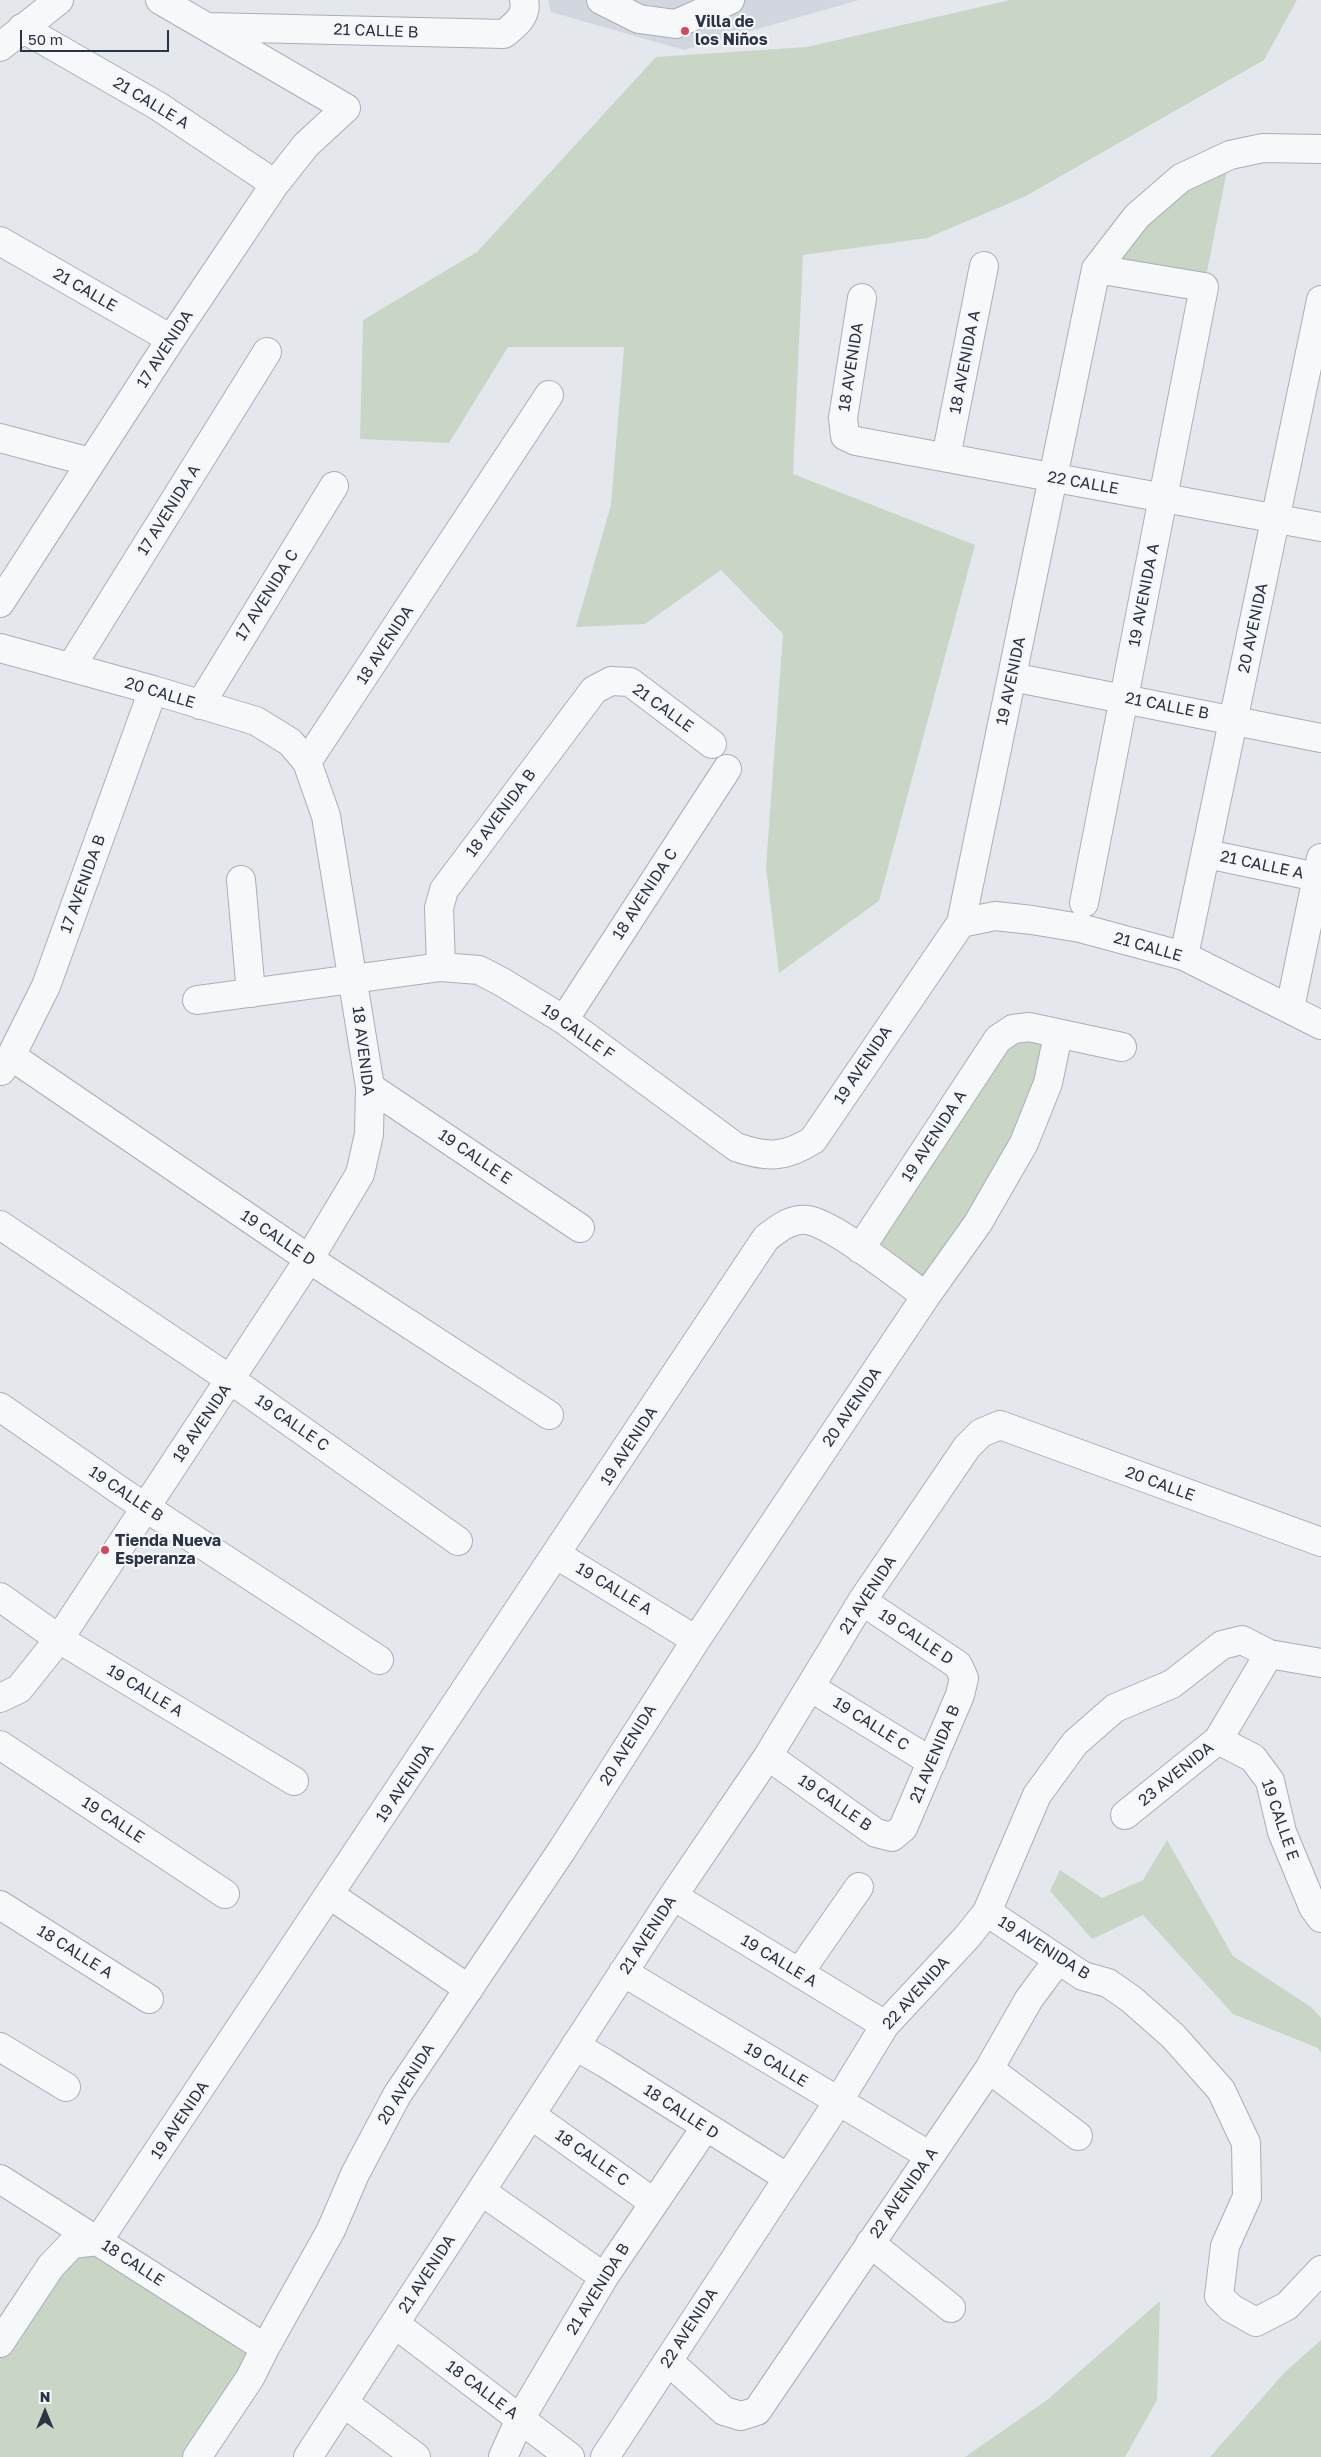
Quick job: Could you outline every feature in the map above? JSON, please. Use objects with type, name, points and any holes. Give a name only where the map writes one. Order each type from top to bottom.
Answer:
[{"type":"street","points":[[0,47],[59,0]]},
{"type":"street","name":"21 CALLE B","points":[[160,0],[346,108]]},
{"type":"street","name":"21 CALLE B","points":[[206,27],[504,34],[519,22],[526,7],[524,0]]},
{"type":"street","points":[[600,0],[639,19],[676,24],[730,0]]},
{"type":"street","name":"21 CALLE A","points":[[22,28],[158,106],[275,184]]},
{"type":"street","name":"17 AVENIDA","points":[[0,603],[90,462],[275,184],[306,145],[346,108]]},
{"type":"street","name":"19 AVENIDA","points":[[782,1155],[800,1148],[813,1140],[961,923],[1096,269],[1137,216],[1181,178],[1230,155],[1263,148],[1321,149]]},
{"type":"street","name":"21 CALLE","points":[[0,241],[171,339]]},
{"type":"street","name":"18 AVENIDA A","points":[[946,458],[984,266]]},
{"type":"street","name":"19 AVENIDA A","points":[[1084,903],[1204,287],[1096,269]]},
{"type":"street","name":"18 AVENIDA","points":[[845,436],[843,418],[862,298]]},
{"type":"street","name":"20 AVENIDA","points":[[1184,956],[1207,854],[1321,300]]},
{"type":"street","name":"17 AVENIDA A","points":[[71,666],[267,352]]},
{"type":"street","name":"18 AVENIDA","points":[[0,1698],[19,1689],[59,1638],[231,1380],[309,1259],[360,1174],[369,1134],[370,1087],[326,816],[308,762],[549,395]]},
{"type":"street","name":"22 CALLE","points":[[845,436],[856,441],[1321,527]]},
{"type":"street","points":[[0,438],[90,462]]},
{"type":"street","name":"17 AVENIDA C","points":[[200,705],[334,486]]},
{"type":"street","name":"20 CALLE","points":[[0,648],[71,666],[256,721],[290,742],[308,762]]},
{"type":"street","name":"21 CALLE B","points":[[1012,677],[1321,738]]},
{"type":"street","name":"21 CALLE","points":[[611,681],[630,682],[712,744]]},
{"type":"street","name":"18 AVENIDA B","points":[[441,968],[439,908],[444,890],[594,690],[611,681]]},
{"type":"street","name":"17 AVENIDA B","points":[[5,1064],[46,986],[153,690]]},
{"type":"street","name":"18 AVENIDA C","points":[[564,1020],[727,769]]},
{"type":"street","name":"21 CALLE A","points":[[1207,854],[1319,867]]},
{"type":"street","points":[[1290,1008],[1319,867]]},
{"type":"street","points":[[241,880],[251,993]]},
{"type":"street","name":"21 CALLE","points":[[961,923],[995,916],[1032,920],[1080,928],[1184,956],[1321,1025]]},
{"type":"street","name":"19 CALLE F","points":[[353,978],[441,968],[479,970],[564,1020],[736,1147],[755,1154],[782,1155]]},
{"type":"street","points":[[197,1000],[353,978]]},
{"type":"street","name":"19 AVENIDA A","points":[[860,1249],[998,1039],[1013,1029],[1029,1027],[1058,1035]]},
{"type":"street","points":[[1058,1035],[1122,1048]]},
{"type":"street","name":"20 AVENIDA","points":[[197,2457],[250,2378],[264,2348],[331,2230],[355,2174],[397,2094],[562,1850],[696,1640],[926,1296],[978,1223],[1024,1143],[1048,1083],[1058,1035]]},
{"type":"street","name":"19 CALLE D","points":[[5,1064],[549,1415]]},
{"type":"street","name":"19 CALLE E","points":[[370,1087],[580,1228]]},
{"type":"street","name":"19 AVENIDA","points":[[98,2241],[557,1555],[766,1238],[792,1221],[808,1220],[842,1237],[860,1249]]},
{"type":"street","name":"19 CALLE C","points":[[0,1225],[231,1380],[458,1541]]},
{"type":"street","points":[[860,1249],[926,1296]]},
{"type":"street","name":"19 CALLE B","points":[[0,1407],[146,1507],[379,1660]]},
{"type":"street","name":"20 CALLE","points":[[1000,1426],[1321,1542]]},
{"type":"street","name":"21 AVENIDA","points":[[308,2457],[672,1896],[768,1756],[862,1601],[967,1446],[981,1433],[1000,1426]]},
{"type":"street","name":"19 CALLE A","points":[[557,1555],[696,1640]]},
{"type":"street","name":"19 CALLE A","points":[[0,1596],[59,1638],[294,1781]]},
{"type":"street","name":"19 CALLE D","points":[[862,1601],[958,1665],[964,1678]]},
{"type":"street","name":"22 AVENIDA","points":[[606,2457],[838,2102],[885,2025],[967,1937],[987,1912],[1037,1795],[1074,1743],[1115,1708],[1172,1684],[1222,1645],[1242,1640],[1269,1654]]},
{"type":"street","points":[[1269,1654],[1321,1662]]},
{"type":"street","name":"23 AVENIDA","points":[[1126,1815],[1218,1740],[1269,1654]]},
{"type":"street","name":"21 AVENIDA B","points":[[903,1828],[960,1695],[964,1678]]},
{"type":"street","name":"19 CALLE C","points":[[810,1687],[932,1762]]},
{"type":"street","name":"19 CALLE E","points":[[1218,1740],[1253,1758],[1270,1781],[1282,1832],[1313,1907],[1321,1918]]},
{"type":"street","name":"19 CALLE","points":[[0,1746],[225,1894]]},
{"type":"street","name":"19 CALLE B","points":[[768,1756],[876,1833],[892,1837],[903,1828]]},
{"type":"street","points":[[798,1973],[859,1887]]},
{"type":"street","points":[[330,1895],[469,1989]]},
{"type":"street","name":"19 CALLE A","points":[[672,1896],[885,2025]]},
{"type":"street","name":"18 CALLE A","points":[[0,1905],[149,1999]]},
{"type":"street","name":"19 AVENIDA B","points":[[987,1912],[1083,1976],[1108,1983],[1131,1999],[1173,2036],[1221,2090],[1246,2143],[1247,2197],[1226,2246],[1219,2296],[1231,2308],[1256,2322],[1287,2306],[1321,2270]]},
{"type":"street","name":"22 AVENIDA A","points":[[668,2361],[724,2411],[741,2416],[757,2411],[989,2068],[1029,1999],[1058,1960]]},
{"type":"street","name":"19 CALLE","points":[[623,1972],[930,2156]]},
{"type":"street","name":"18 CALLE D","points":[[575,2046],[788,2178]]},
{"type":"street","points":[[0,2047],[66,2087]]},
{"type":"street","points":[[989,2068],[1078,2136]]},
{"type":"street","name":"18 CALLE C","points":[[530,2115],[653,2202]]},
{"type":"street","name":"21 AVENIDA B","points":[[503,2457],[520,2418],[604,2277],[653,2202],[705,2128]]},
{"type":"street","name":"18 CALLE","points":[[0,2179],[264,2348]]},
{"type":"street","points":[[481,2191],[604,2277]]},
{"type":"street","points":[[0,2343],[51,2266],[72,2244],[98,2241]]},
{"type":"street","points":[[870,2243],[951,2308]]},
{"type":"street","name":"18 CALLE A","points":[[395,2324],[570,2457]]},
{"type":"street","points":[[344,2403],[416,2457]]},
{"type":"shaded area","name":"Villa de los Niños","points":[[548,0],[859,0],[684,50],[551,12]]},
{"type":"green space","points":[[1010,0],[1297,0],[1264,60],[1024,197],[927,238],[803,255],[793,474],[975,545],[879,901],[779,973],[766,867],[783,634],[721,570],[645,624],[576,627],[611,505],[624,347],[508,347],[449,443],[360,439],[363,320],[477,252],[656,57],[807,47]]},
{"type":"green space","points":[[1230,155],[1204,287],[1096,269],[1137,216]]},
{"type":"green space","points":[[1058,1035],[1048,1083],[926,1296],[860,1249],[998,1039]]},
{"type":"green space","points":[[1167,1840],[1233,1956],[1311,2007],[1321,2018],[1321,2053],[1318,2048],[1233,2014],[1143,1915],[1092,1939],[1050,1891],[1060,1870],[1102,1898],[1143,1880]]},
{"type":"green space","points":[[98,2241],[265,2348],[197,2457],[0,2457],[0,2343],[51,2266]]},
{"type":"green space","points":[[1160,2301],[1157,2400],[1125,2457],[965,2457],[1047,2400]]},
{"type":"green space","points":[[1321,2340],[1321,2457],[1210,2457],[1284,2373]]},
{"type":"place","name":"Villa de los Niños","points":[[685,31]]},
{"type":"place","name":"Tienda Nueva Esperanza","points":[[105,1550]]}]
